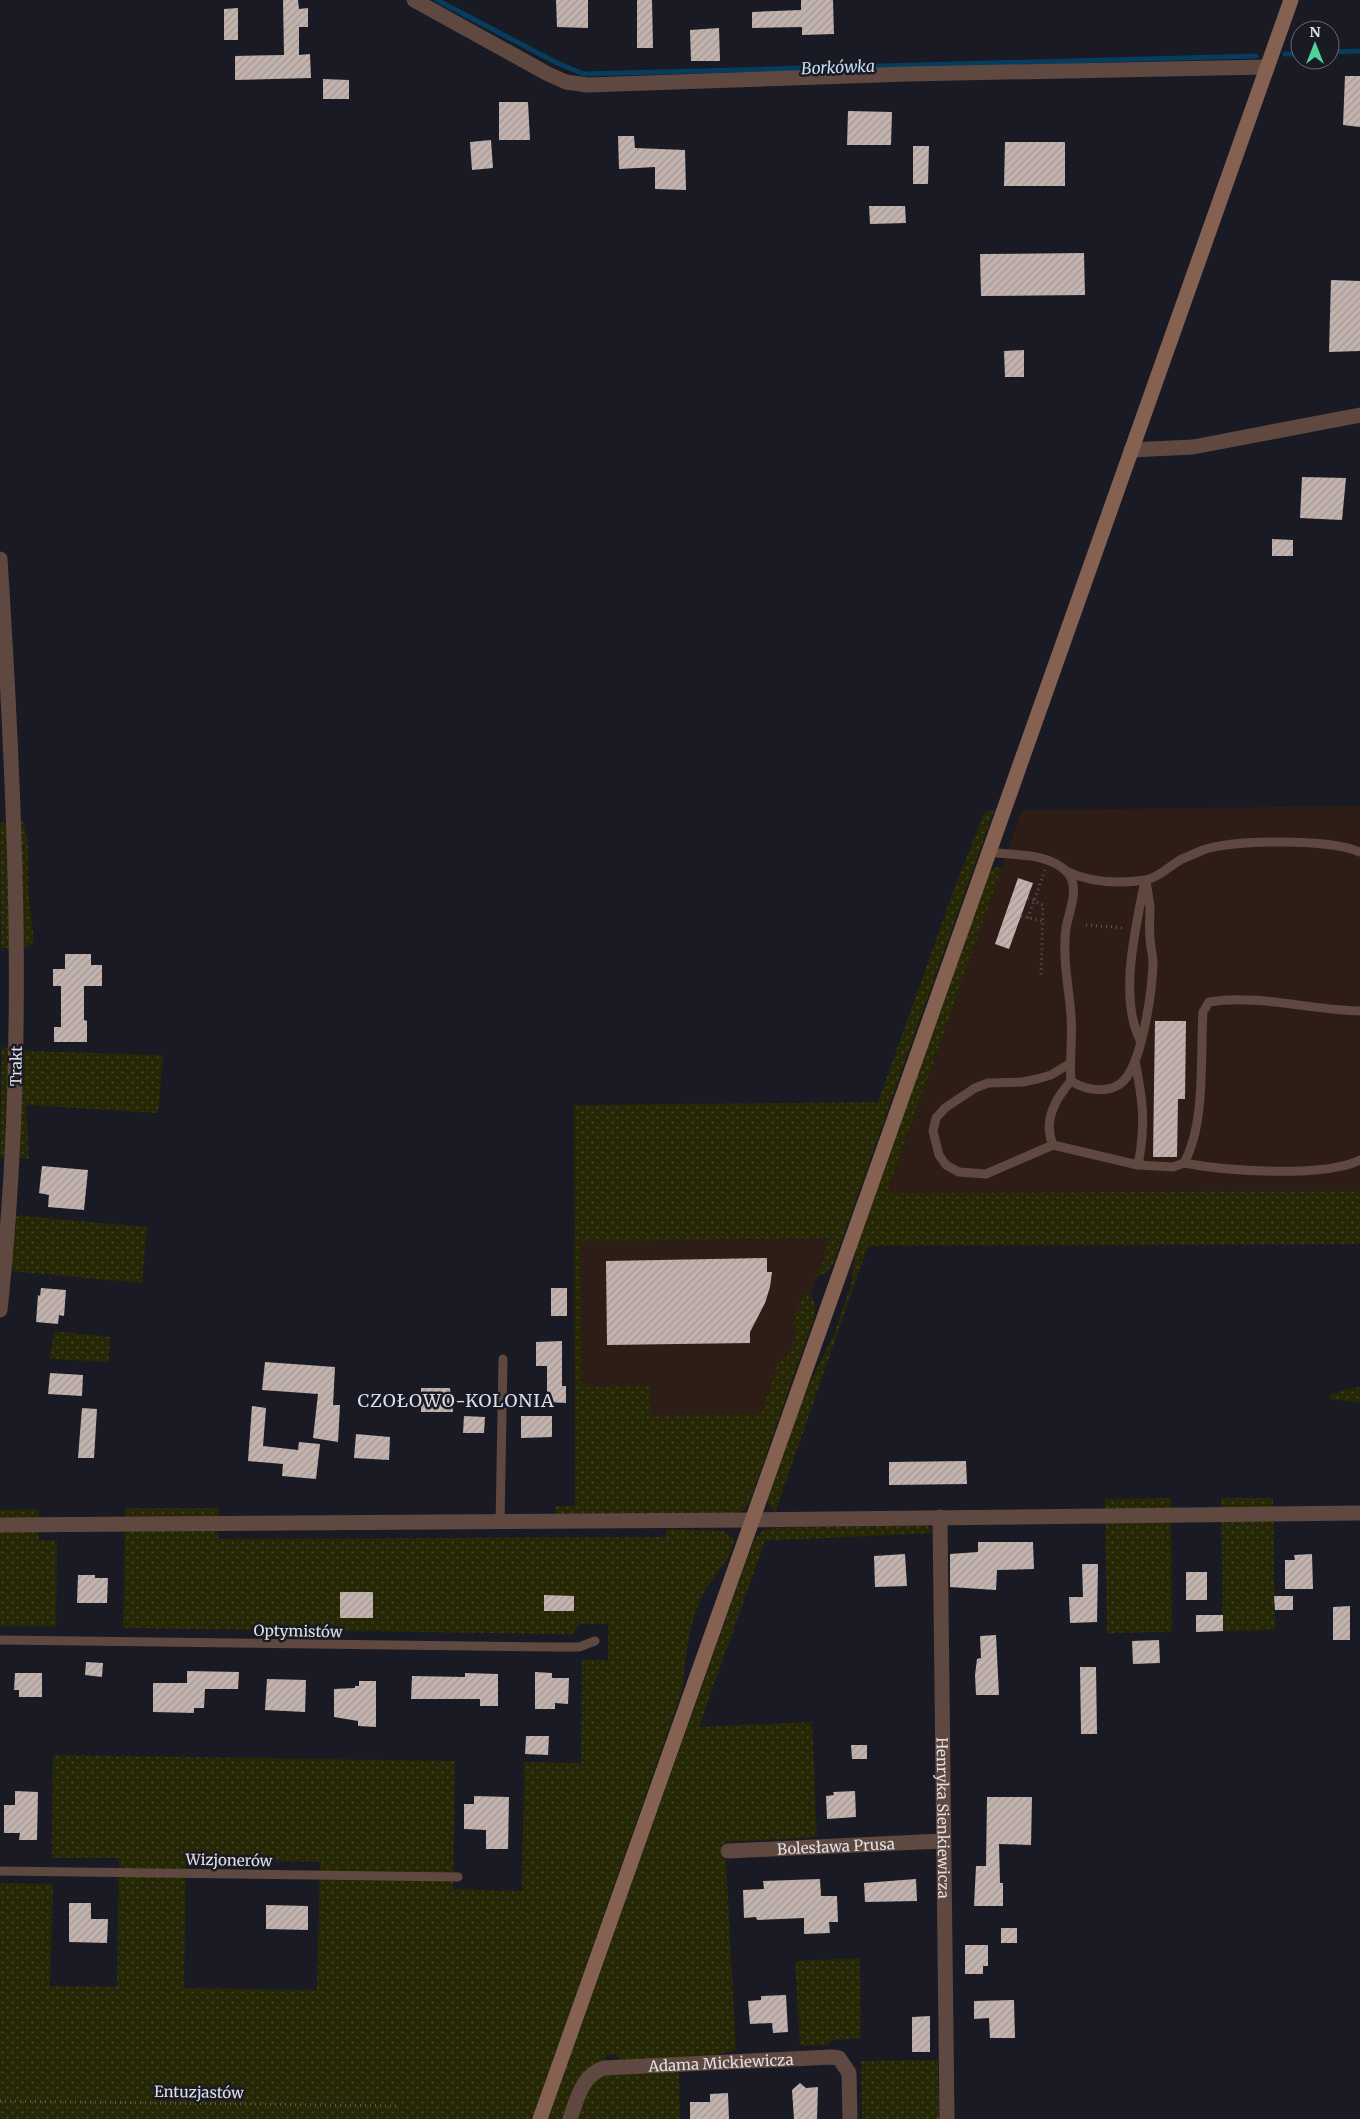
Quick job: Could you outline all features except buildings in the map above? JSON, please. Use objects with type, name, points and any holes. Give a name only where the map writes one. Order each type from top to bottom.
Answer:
[{"type":"main road","points":[[540,2119],[1290,0]]},
{"type":"street","points":[[414,0],[548,74],[566,82],[588,85],[908,74],[1267,67]]},
{"type":"street","points":[[1131,450],[1193,447],[1360,415]]},
{"type":"street","name":"Trakt","points":[[0,559],[13,822],[17,1068],[7,1248],[0,1310]]},
{"type":"street","points":[[0,1525],[500,1523],[1360,1514]]},
{"type":"street","name":"Henryka Sienkiewicza","points":[[940,1517],[942,1841],[947,2119]]},
{"type":"street","name":"Bolesława Prusa","points":[[728,1851],[942,1841]]},
{"type":"street","name":"Adama Mickiewicza","points":[[570,2119],[584,2084],[595,2071],[604,2068],[832,2057],[839,2058],[849,2073],[850,2119]]},
{"type":"lane","points":[[988,852],[1035,856],[1050,861],[1082,879],[1096,882],[1146,880],[1153,878],[1182,859],[1206,849],[1226,846],[1255,844],[1336,845],[1360,852]]},
{"type":"lane","points":[[1053,1145],[1049,1135],[1049,1120],[1055,1105],[1071,1081],[1071,1017],[1066,976],[1066,929],[1074,885],[1066,871]]},
{"type":"lane","points":[[1140,1040],[1134,1028],[1131,1010],[1136,930],[1146,880]]},
{"type":"lane","points":[[1071,1081],[1082,1088],[1094,1090],[1112,1088],[1126,1079],[1135,1061],[1152,993],[1153,960],[1149,936],[1150,905],[1146,880]]},
{"type":"lane","points":[[1184,1163],[1191,1151],[1196,1124],[1203,1012],[1209,1002],[1231,999],[1254,1000],[1360,1011]]},
{"type":"lane","points":[[1135,1061],[1144,1105],[1143,1141],[1138,1165]]},
{"type":"lane","points":[[1070,1064],[1051,1075],[1037,1079],[1023,1082],[988,1083],[975,1088],[945,1108],[936,1118],[933,1131],[938,1155],[946,1165],[959,1172],[986,1174],[1053,1145],[1138,1165],[1173,1167],[1184,1163],[1214,1169],[1323,1170],[1348,1166],[1360,1160]]},
{"type":"lane","points":[[500,1523],[503,1360]]},
{"type":"lane","name":"Optymistów","points":[[0,1640],[551,1647],[579,1647],[595,1641]]},
{"type":"lane","name":"Wizjonerów","points":[[0,1871],[458,1877]]},
{"type":"path","points":[[1028,918],[1050,861]]},
{"type":"path","points":[[1028,898],[1043,905],[1041,977]]},
{"type":"path","points":[[1021,916],[1043,921]]},
{"type":"path","points":[[1086,926],[1136,930]]},
{"type":"path","name":"Entuzjastów","points":[[0,2101],[398,2106]]},
{"type":"shaded area","points":[[1360,806],[1360,1191],[887,1193],[1022,810]]},
{"type":"shaded area","points":[[994,810],[834,1262],[827,1273],[816,1277],[812,1275],[820,1269],[830,1238],[580,1242],[582,1387],[650,1386],[651,1416],[761,1414],[781,1356],[787,1358],[798,1328],[792,1326],[802,1296],[809,1294],[813,1300],[815,1305],[814,1318],[749,1503],[743,1511],[728,1516],[561,1516],[555,1511],[555,1506],[575,1506],[574,1105],[878,1102],[957,881],[985,811]]},
{"type":"shaded area","points":[[23,821],[28,841],[28,890],[34,941],[26,948],[1,948],[0,823]]},
{"type":"shaded area","points":[[995,867],[1002,868],[887,1193],[1360,1191],[1360,1244],[868,1246],[775,1513],[767,1502],[769,1495],[806,1391],[834,1334],[851,1285],[855,1253],[990,871]]},
{"type":"shaded area","points":[[2,1047],[28,1051],[163,1055],[158,1113],[26,1105],[29,1159],[0,1157]]},
{"type":"shaded area","points":[[0,1214],[147,1227],[142,1283],[0,1270]]},
{"type":"shaded area","points":[[831,1238],[736,1506],[575,1506],[574,1242]]},
{"type":"shaded area","points":[[54,1331],[111,1337],[108,1362],[50,1359]]},
{"type":"shaded area","points":[[1360,1387],[1360,1403],[1329,1399],[1330,1395],[1342,1390]]},
{"type":"shaded area","points":[[1171,1498],[1172,1632],[1107,1633],[1105,1499]]},
{"type":"shaded area","points":[[1221,1498],[1273,1498],[1275,1630],[1223,1631]]},
{"type":"shaded area","points":[[125,1508],[219,1508],[218,1539],[666,1537],[666,1529],[724,1531],[734,1540],[729,1556],[708,1586],[694,1616],[688,1641],[682,1691],[532,2119],[0,2119],[0,1883],[53,1884],[50,1986],[117,1987],[119,1858],[52,1858],[53,1755],[455,1761],[453,1889],[522,1891],[524,1762],[581,1763],[582,1660],[608,1660],[608,1624],[580,1624],[572,1634],[123,1628]],"holes":[[[186,1860],[320,1862],[317,1990],[184,1988]]]},
{"type":"shaded area","points":[[39,1509],[39,1540],[57,1540],[56,1627],[0,1626],[0,1510]]},
{"type":"shaded area","points":[[927,1525],[932,1533],[765,1541],[699,1727],[812,1722],[817,1837],[725,1842],[736,2050],[711,2056],[621,2062],[616,2054],[606,2055],[604,2060],[588,2070],[583,2077],[575,2092],[566,2119],[548,2119],[754,1540],[762,1531],[773,1528]]},
{"type":"shaded area","points":[[860,1958],[861,2038],[832,2040],[828,2045],[800,2046],[795,1961]]},
{"type":"shaded area","points":[[938,2060],[939,2119],[862,2119],[861,2061]]},
{"type":"shaded area","points":[[679,2068],[680,2119],[574,2119],[592,2082],[608,2073]]},
{"type":"waterway","name":"Borkówka","points":[[437,0],[557,63],[584,74],[1256,56]]},
{"type":"waterway","name":"Borkówka","points":[[1340,52],[1360,51]]},
{"type":"waterway","name":"Borkówka","points":[[1285,54],[1290,54]]},
{"type":"district","name":"CZOŁOWO-KOLONIA","points":[[456,1400]]}]
